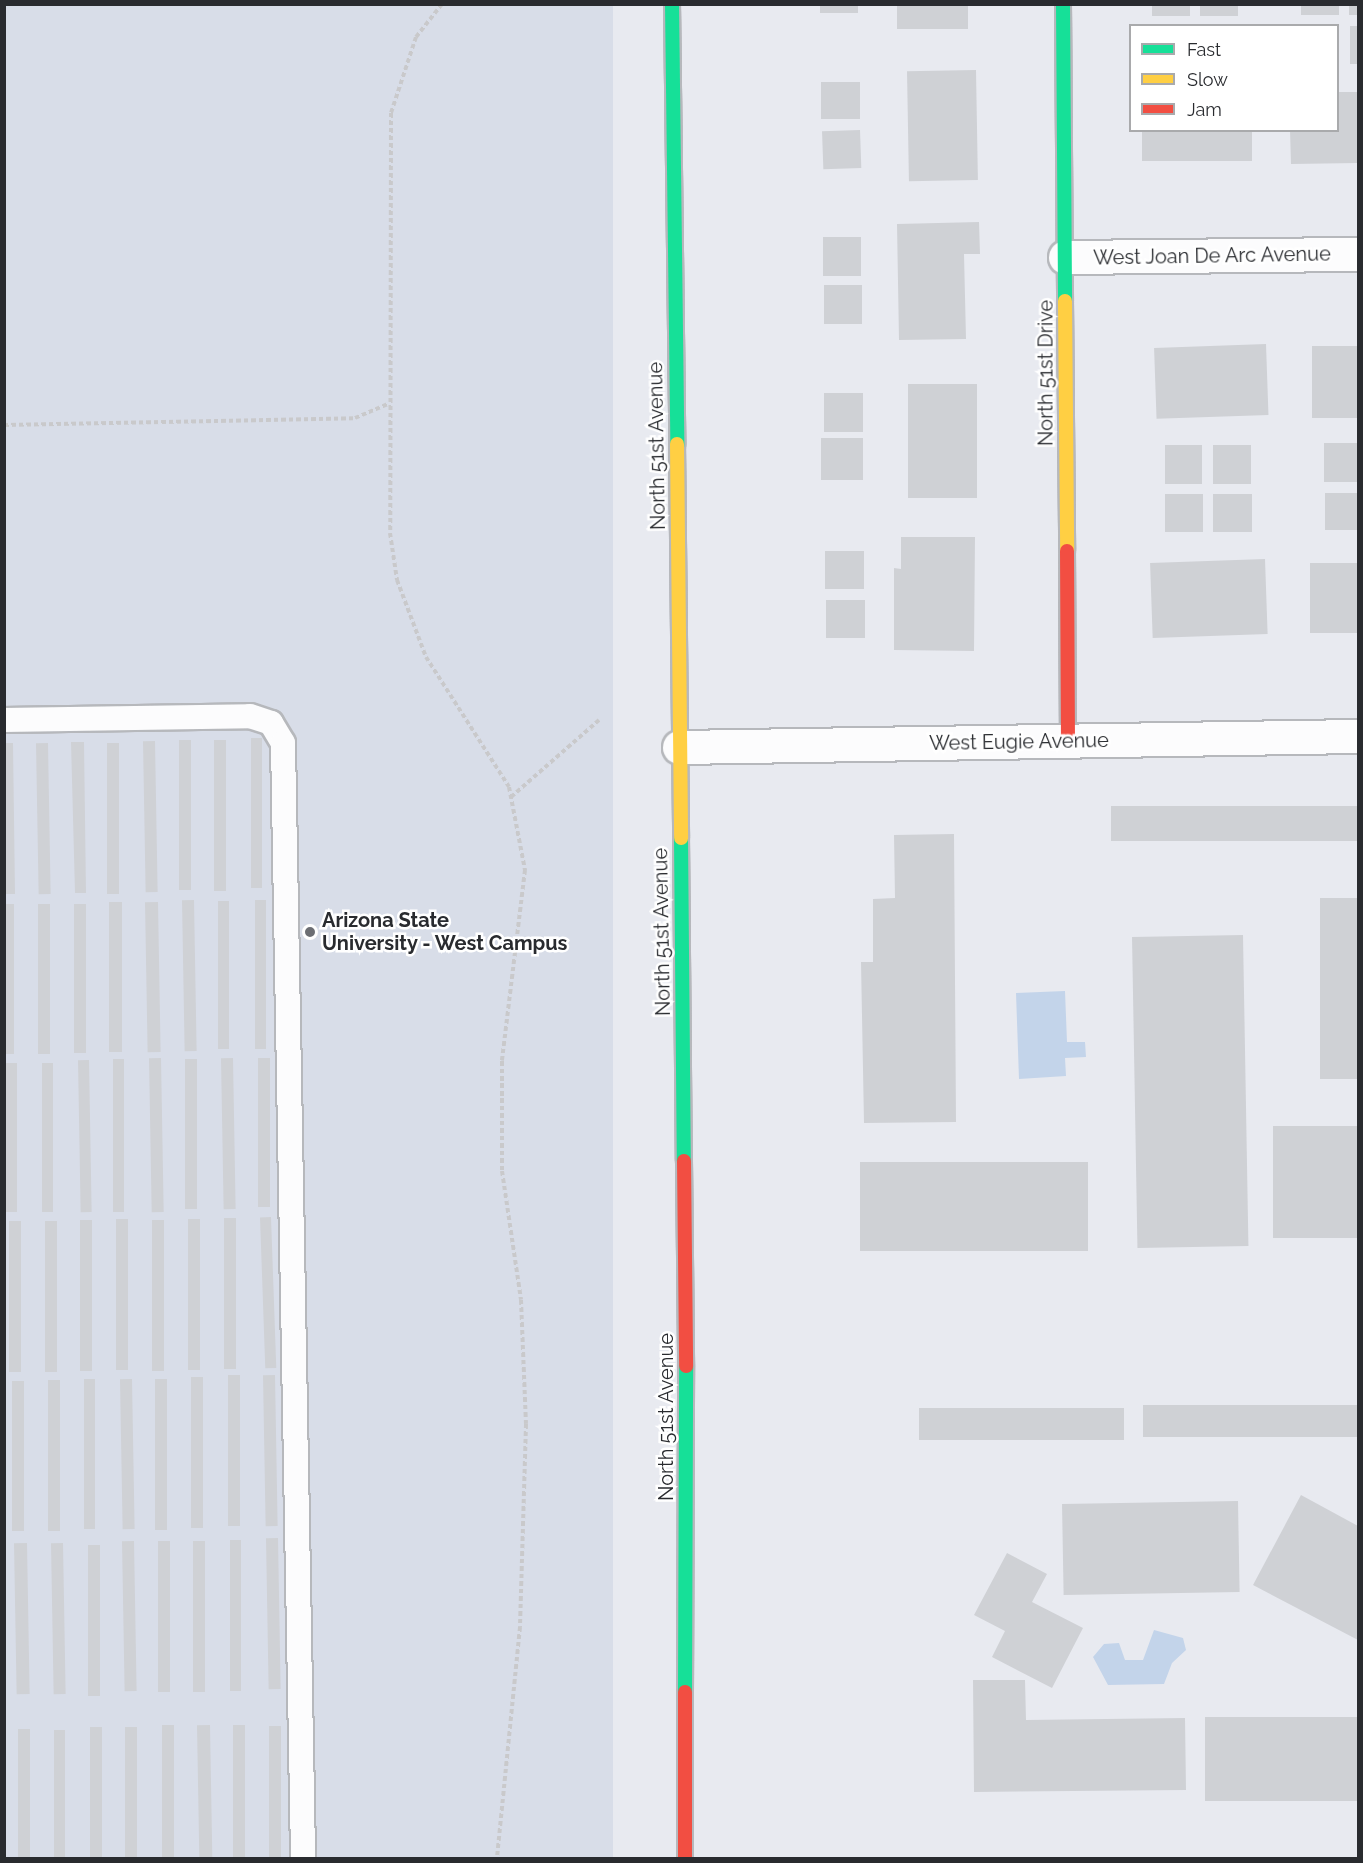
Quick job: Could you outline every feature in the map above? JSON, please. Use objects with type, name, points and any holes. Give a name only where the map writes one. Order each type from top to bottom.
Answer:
[{"type":"main road","name":"North 51st Avenue","points":[[672,4],[680,747],[685,1858]]},
{"type":"main road","name":"North 51st Drive","points":[[1063,4],[1068,741]]},
{"type":"street","name":"West Joan De Arc Avenue","points":[[1065,257],[1359,254]]},
{"type":"street","name":"West Eugie Avenue","points":[[680,747],[1359,736]]},
{"type":"lane","points":[[4,720],[250,716],[271,723],[283,743],[303,1858]]},
{"type":"path","points":[[442,4],[416,37],[391,113],[388,404],[390,533],[397,580],[426,657],[473,724],[511,797],[525,870],[508,1000],[501,1120],[502,1171],[521,1299],[526,1424],[520,1627],[497,1858]]},
{"type":"path","points":[[4,425],[355,418],[388,404]]},
{"type":"path","points":[[511,797],[599,720]]},
{"type":"shaded area","name":"Arizona State University - West Campus","points":[[5,5],[613,5],[613,1858],[5,1858]]},
{"type":"water","points":[[1065,991],[1067,1042],[1085,1042],[1086,1057],[1065,1058],[1066,1076],[1019,1079],[1016,993]]},
{"type":"water","points":[[1154,1630],[1183,1638],[1186,1650],[1172,1663],[1164,1684],[1108,1685],[1093,1657],[1104,1644],[1119,1643],[1125,1660],[1143,1660]]},
{"type":"building","points":[[820,4],[858,4],[858,13],[820,13]]},
{"type":"building","points":[[897,4],[968,4],[968,29],[897,29]]},
{"type":"building","points":[[1152,4],[1190,4],[1190,16],[1152,16]]},
{"type":"building","points":[[1200,4],[1238,4],[1238,16],[1200,16]]},
{"type":"building","points":[[1301,4],[1339,4],[1339,15],[1301,15]]},
{"type":"building","points":[[1349,4],[1358,4],[1358,15],[1349,15]]},
{"type":"building","points":[[1350,26],[1358,26],[1358,64],[1350,64]]},
{"type":"building","points":[[976,70],[978,180],[909,181],[907,71]]},
{"type":"building","points":[[821,82],[860,82],[860,119],[821,119]]},
{"type":"building","points":[[1339,92],[1358,92],[1358,163],[1291,164],[1290,132],[1339,132]]},
{"type":"building","points":[[860,130],[861,168],[823,169],[822,131]]},
{"type":"building","points":[[1142,132],[1252,132],[1252,161],[1142,161]]},
{"type":"building","points":[[979,222],[980,254],[964,254],[966,339],[899,340],[897,224]]},
{"type":"building","points":[[823,237],[861,237],[861,276],[823,276]]},
{"type":"building","points":[[824,285],[862,285],[862,324],[824,324]]},
{"type":"building","points":[[1266,344],[1268,415],[1157,419],[1154,348]]},
{"type":"building","points":[[1312,346],[1358,346],[1358,418],[1312,418]]},
{"type":"building","points":[[908,384],[977,384],[977,498],[908,498]]},
{"type":"building","points":[[824,393],[863,393],[863,432],[824,432]]},
{"type":"building","points":[[821,438],[863,438],[863,480],[821,480]]},
{"type":"building","points":[[1324,443],[1358,443],[1358,482],[1324,482]]},
{"type":"building","points":[[1165,445],[1202,445],[1202,484],[1165,484]]},
{"type":"building","points":[[1213,445],[1251,445],[1251,484],[1213,484]]},
{"type":"building","points":[[1325,493],[1358,493],[1358,530],[1325,530]]},
{"type":"building","points":[[1165,494],[1203,494],[1203,532],[1165,532]]},
{"type":"building","points":[[1213,494],[1252,494],[1252,532],[1213,532]]},
{"type":"building","points":[[901,537],[975,537],[974,651],[894,650],[894,568],[901,569]]},
{"type":"building","points":[[825,551],[864,551],[864,589],[825,589]]},
{"type":"building","points":[[1265,559],[1268,634],[1153,638],[1150,563]]},
{"type":"building","points":[[1310,563],[1358,563],[1358,633],[1310,633]]},
{"type":"building","points":[[826,600],[865,600],[865,638],[826,638]]},
{"type":"building","points":[[251,738],[262,738],[262,888],[251,888]]},
{"type":"building","points":[[179,740],[191,740],[191,890],[179,890]]},
{"type":"building","points":[[214,740],[226,740],[226,891],[214,891]]},
{"type":"building","points":[[143,741],[155,741],[158,892],[146,892]]},
{"type":"building","points":[[71,742],[84,742],[86,893],[75,893]]},
{"type":"building","points":[[4,743],[13,743],[15,894],[4,894]]},
{"type":"building","points":[[36,743],[48,743],[51,894],[39,894]]},
{"type":"building","points":[[107,743],[119,743],[119,894],[107,894]]},
{"type":"building","points":[[1111,806],[1358,806],[1358,841],[1111,841]]},
{"type":"building","points":[[954,834],[956,1122],[864,1123],[861,962],[873,962],[873,899],[895,898],[894,835]]},
{"type":"building","points":[[1320,898],[1358,898],[1358,1079],[1320,1079]]},
{"type":"building","points":[[182,900],[194,900],[197,1051],[185,1051]]},
{"type":"building","points":[[255,900],[266,900],[266,1049],[255,1049]]},
{"type":"building","points":[[218,901],[229,901],[229,1049],[218,1049]]},
{"type":"building","points":[[109,902],[122,902],[122,1052],[109,1052]]},
{"type":"building","points":[[145,902],[158,902],[161,1052],[148,1052]]},
{"type":"building","points":[[4,904],[14,904],[14,1054],[4,1054]]},
{"type":"building","points":[[38,904],[50,904],[50,1054],[38,1054]]},
{"type":"building","points":[[74,904],[86,904],[86,1053],[74,1053]]},
{"type":"building","points":[[1243,935],[1248,1246],[1137,1248],[1132,937]]},
{"type":"building","points":[[149,1058],[161,1058],[164,1212],[152,1212]]},
{"type":"building","points":[[221,1058],[233,1058],[236,1209],[224,1209]]},
{"type":"building","points":[[258,1058],[270,1058],[270,1207],[258,1207]]},
{"type":"building","points":[[113,1059],[124,1059],[124,1212],[113,1212]]},
{"type":"building","points":[[185,1059],[197,1059],[197,1209],[185,1209]]},
{"type":"building","points":[[78,1060],[89,1060],[92,1212],[81,1212]]},
{"type":"building","points":[[6,1063],[17,1063],[17,1212],[6,1212]]},
{"type":"building","points":[[42,1063],[53,1063],[53,1212],[42,1212]]},
{"type":"building","points":[[1273,1126],[1358,1126],[1358,1238],[1273,1238]]},
{"type":"building","points":[[860,1162],[1088,1162],[1088,1251],[860,1251]]},
{"type":"building","points":[[260,1217],[271,1217],[276,1368],[265,1368]]},
{"type":"building","points":[[224,1218],[236,1218],[236,1369],[224,1369]]},
{"type":"building","points":[[116,1219],[128,1219],[128,1370],[116,1370]]},
{"type":"building","points":[[188,1219],[200,1219],[200,1370],[188,1370]]},
{"type":"building","points":[[80,1220],[92,1220],[92,1371],[80,1371]]},
{"type":"building","points":[[152,1220],[164,1220],[164,1371],[152,1371]]},
{"type":"building","points":[[9,1221],[21,1221],[21,1372],[9,1372]]},
{"type":"building","points":[[45,1221],[57,1221],[57,1372],[45,1372]]},
{"type":"building","points":[[228,1375],[240,1375],[240,1526],[228,1526]]},
{"type":"building","points":[[263,1375],[275,1375],[278,1526],[266,1526]]},
{"type":"building","points":[[191,1377],[203,1377],[203,1528],[191,1528]]},
{"type":"building","points":[[84,1379],[95,1379],[95,1529],[84,1529]]},
{"type":"building","points":[[120,1379],[132,1379],[135,1529],[123,1529]]},
{"type":"building","points":[[155,1379],[167,1379],[167,1530],[155,1530]]},
{"type":"building","points":[[48,1380],[60,1380],[60,1531],[48,1531]]},
{"type":"building","points":[[12,1381],[24,1381],[24,1531],[12,1531]]},
{"type":"building","points":[[1143,1405],[1358,1405],[1358,1437],[1143,1437]]},
{"type":"building","points":[[919,1408],[1124,1408],[1124,1440],[919,1440]]},
{"type":"building","points":[[1301,1495],[1358,1526],[1358,1640],[1253,1585]]},
{"type":"building","points":[[1238,1501],[1240,1592],[1064,1595],[1062,1504]]},
{"type":"building","points":[[266,1538],[278,1538],[281,1689],[269,1689]]},
{"type":"building","points":[[230,1540],[241,1540],[241,1691],[230,1691]]},
{"type":"building","points":[[122,1541],[134,1541],[137,1691],[125,1691]]},
{"type":"building","points":[[158,1541],[170,1541],[170,1692],[158,1692]]},
{"type":"building","points":[[193,1541],[205,1541],[205,1692],[193,1692]]},
{"type":"building","points":[[14,1543],[27,1543],[30,1694],[17,1694]]},
{"type":"building","points":[[51,1543],[63,1543],[66,1694],[54,1694]]},
{"type":"building","points":[[88,1545],[100,1545],[100,1696],[88,1696]]},
{"type":"building","points":[[1007,1553],[1047,1574],[1032,1602],[1083,1628],[1052,1688],[992,1657],[1005,1631],[974,1615]]},
{"type":"building","points":[[973,1680],[1025,1680],[1026,1720],[1185,1718],[1186,1790],[974,1792]]},
{"type":"building","points":[[1205,1717],[1358,1717],[1358,1801],[1205,1801]]},
{"type":"building","points":[[162,1725],[174,1725],[174,1858],[162,1858]]},
{"type":"building","points":[[197,1725],[210,1725],[212,1858],[199,1858]]},
{"type":"building","points":[[233,1725],[245,1725],[245,1858],[233,1858]]},
{"type":"building","points":[[269,1726],[281,1726],[281,1858],[269,1858]]},
{"type":"building","points":[[90,1727],[102,1727],[102,1858],[90,1858]]},
{"type":"building","points":[[125,1727],[137,1727],[137,1858],[125,1858]]},
{"type":"building","points":[[18,1729],[30,1729],[30,1858],[18,1858]]},
{"type":"building","points":[[54,1730],[65,1730],[65,1858],[54,1858]]},
{"type":"traffic: fast","points":[[672,4],[677,444]]},
{"type":"traffic: fast","points":[[1063,4],[1065,301]]},
{"type":"traffic: fast","points":[[681,838],[684,1161]]},
{"type":"traffic: fast","points":[[685,1692],[686,1366]]},
{"type":"traffic: slow","points":[[1065,301],[1067,551]]},
{"type":"traffic: slow","points":[[677,444],[681,838]]},
{"type":"traffic: jam","points":[[1067,551],[1068,741]]},
{"type":"traffic: jam","points":[[684,1161],[686,1366]]},
{"type":"traffic: jam","points":[[685,1692],[685,1858]]},
{"type":"place","name":"Arizona State University - West Campus","points":[[310,932]]}]
